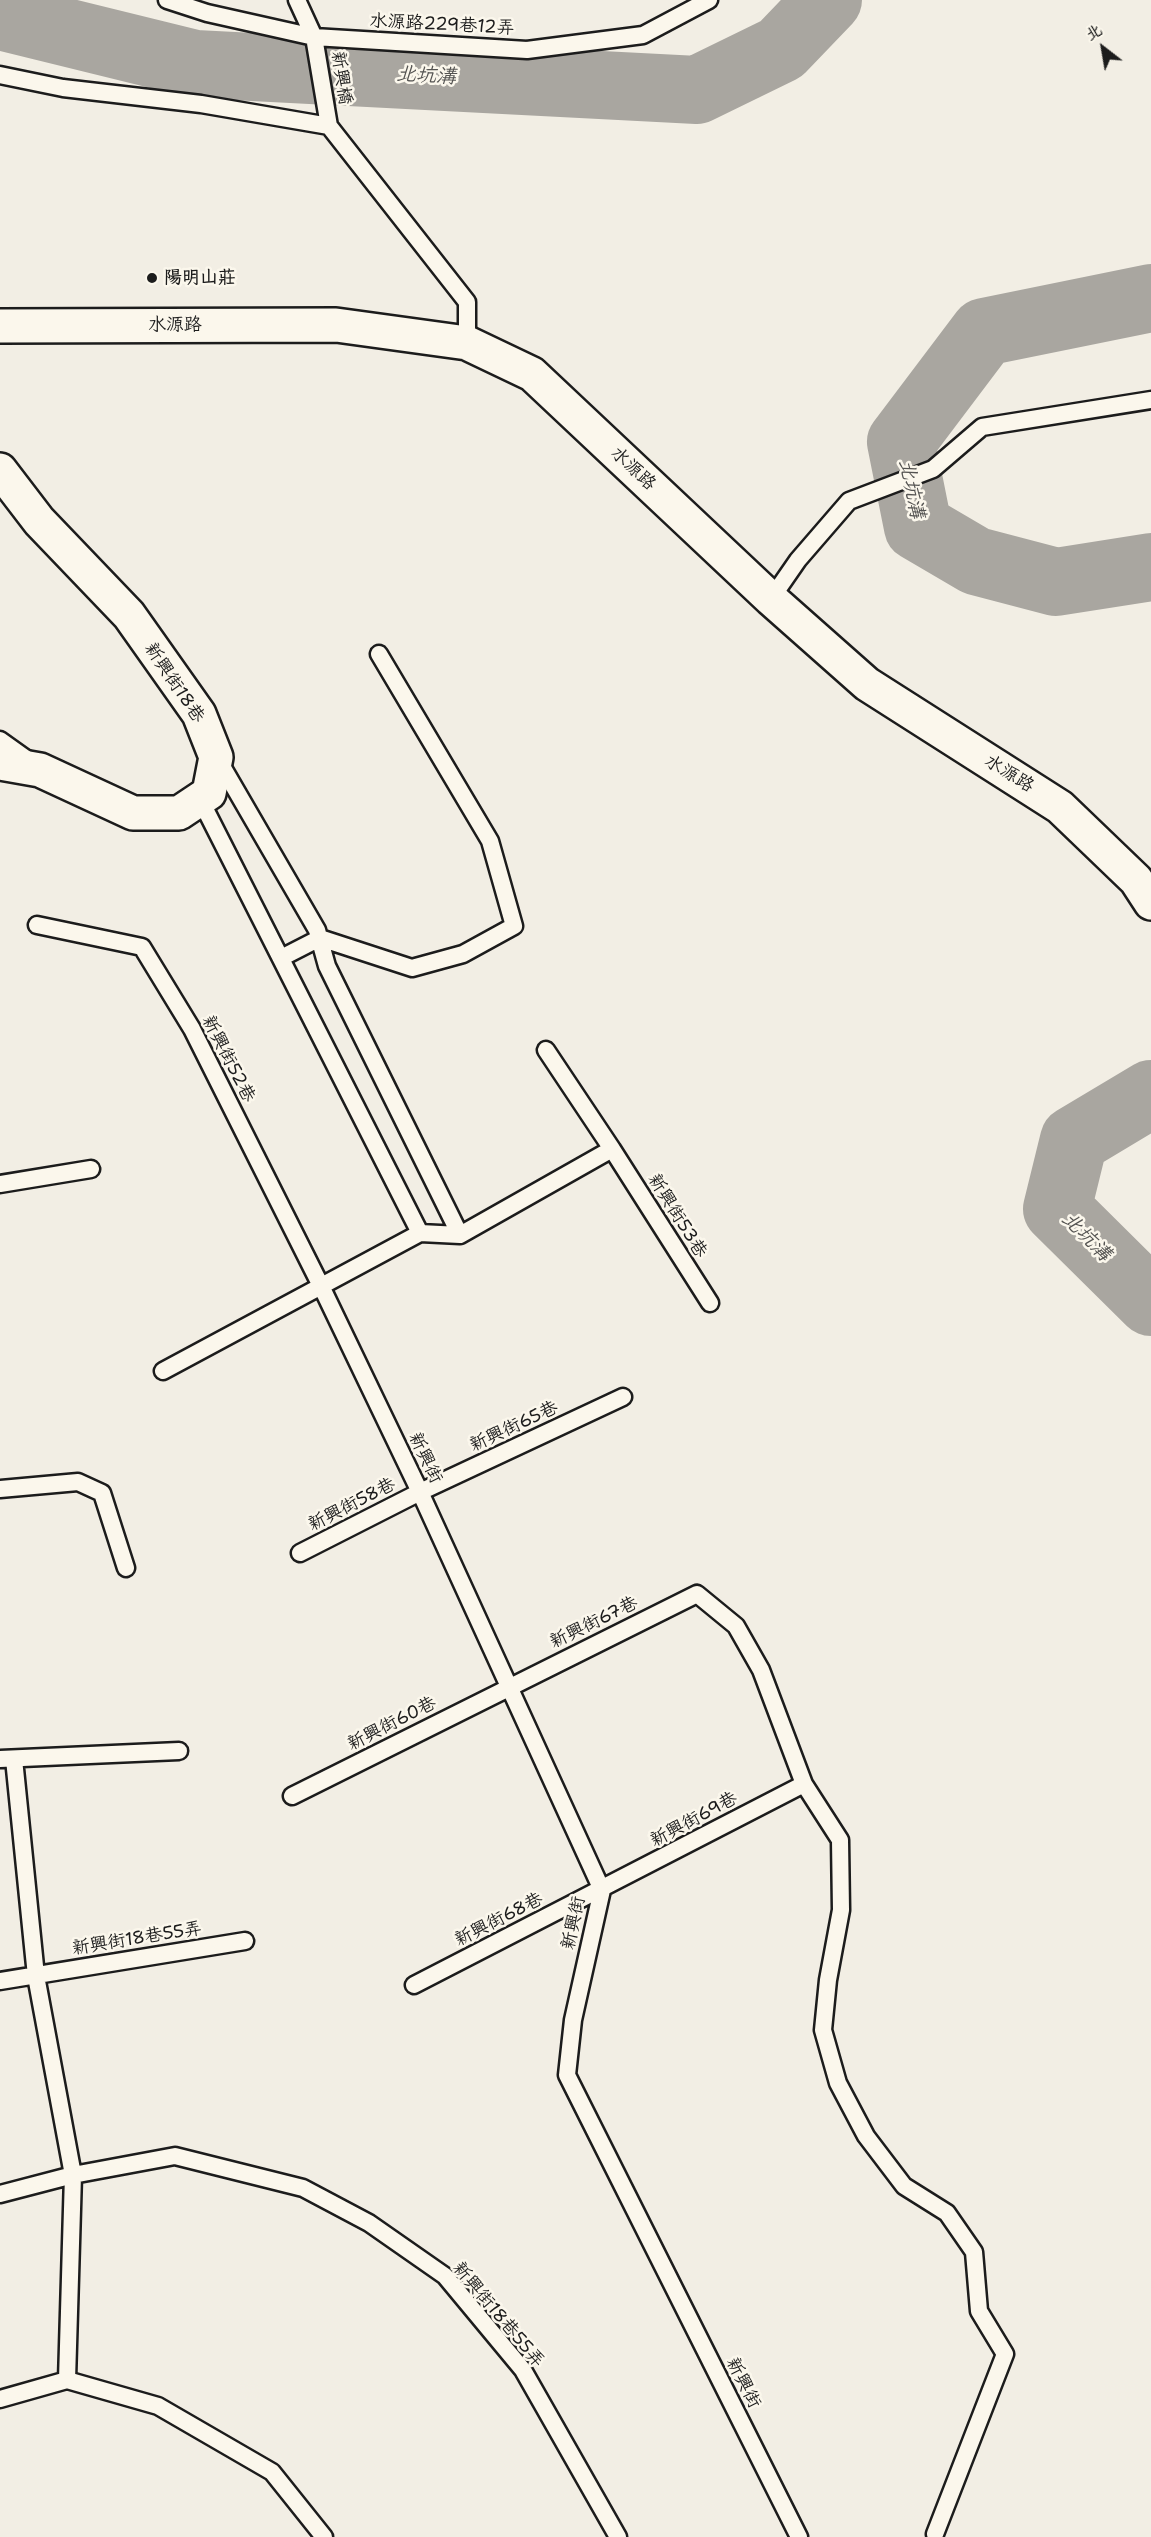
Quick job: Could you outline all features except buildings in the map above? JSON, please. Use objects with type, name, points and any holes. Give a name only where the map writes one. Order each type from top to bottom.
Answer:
[{"type":"street","name":"水源路","points":[[0,326],[336,325],[467,343],[532,374],[771,598],[867,684],[1060,807],[1136,880],[1151,903]]},
{"type":"street","name":"新興街18巷","points":[[0,470],[39,521],[129,615],[199,714],[216,757]]},
{"type":"street","points":[[0,763],[40,770],[133,813],[179,813],[209,793],[216,757]]},
{"type":"lane","name":"水源路229巷12弄","points":[[167,0],[207,13],[314,37],[527,50],[643,35],[709,0]]},
{"type":"lane","name":"新興橋","points":[[297,0],[314,37],[329,126]]},
{"type":"lane","points":[[0,75],[63,88],[201,104],[329,126],[467,302],[467,343]]},
{"type":"lane","points":[[771,598],[798,560],[849,501],[933,469],[982,427],[1151,400]]},
{"type":"lane","points":[[281,958],[320,938],[412,968],[463,954],[514,926],[490,841],[379,654]]},
{"type":"lane","points":[[0,740],[40,770]]},
{"type":"lane","points":[[216,757],[320,938],[327,966],[460,1235]]},
{"type":"lane","points":[[200,799],[420,1233]]},
{"type":"lane","name":"新興街52巷","points":[[37,925],[142,947],[192,1029],[322,1288]]},
{"type":"lane","name":"新興街53巷","points":[[546,1050],[710,1304]]},
{"type":"lane","points":[[163,1371],[322,1288],[420,1233],[460,1235],[612,1149]]},
{"type":"lane","points":[[0,1184],[91,1169]]},
{"type":"lane","name":"新興街","points":[[322,1288],[420,1492],[602,1890],[573,2020],[567,2075],[799,2537]]},
{"type":"lane","name":"新興街65巷","points":[[420,1492],[624,1397]]},
{"type":"lane","points":[[0,1489],[78,1482],[102,1492],[126,1568]]},
{"type":"lane","name":"新興街58巷","points":[[300,1552],[420,1492]]},
{"type":"lane","name":"新興街67巷","points":[[509,1686],[697,1594],[736,1626],[761,1670],[804,1784]]},
{"type":"lane","name":"新興街60巷","points":[[292,1796],[509,1686]]},
{"type":"lane","points":[[67,2380],[73,2175],[36,1976],[7,1759],[179,1751]]},
{"type":"lane","points":[[804,1784],[840,1840],[841,1910],[828,1980],[823,2030],[838,2083],[866,2136],[904,2186],[947,2213],[974,2252],[979,2311],[1005,2354],[935,2534]]},
{"type":"lane","name":"新興街69巷","points":[[602,1890],[804,1784]]},
{"type":"lane","name":"新興街68巷","points":[[414,1985],[602,1890]]},
{"type":"lane","name":"新興街18巷55弄","points":[[0,1981],[244,1941]]},
{"type":"lane","name":"新興街18巷55弄","points":[[0,2194],[73,2175],[175,2156],[303,2188],[369,2223],[445,2276],[523,2370],[618,2537]]},
{"type":"lane","points":[[0,2399],[67,2380],[158,2406],[272,2472],[324,2537]]},
{"type":"waterway","name":"北坑溝","points":[[0,16],[195,64],[697,90],[781,49],[828,0]]},
{"type":"waterway","name":"北坑溝","points":[[1151,298],[984,332],[901,442],[918,527],[976,561],[1056,582],[1151,567]]},
{"type":"waterway","name":"北坑溝","points":[[1151,1094],[1074,1140],[1057,1209],[1151,1302]]},
{"type":"place","name":"陽明山莊","points":[[152,278]]}]
